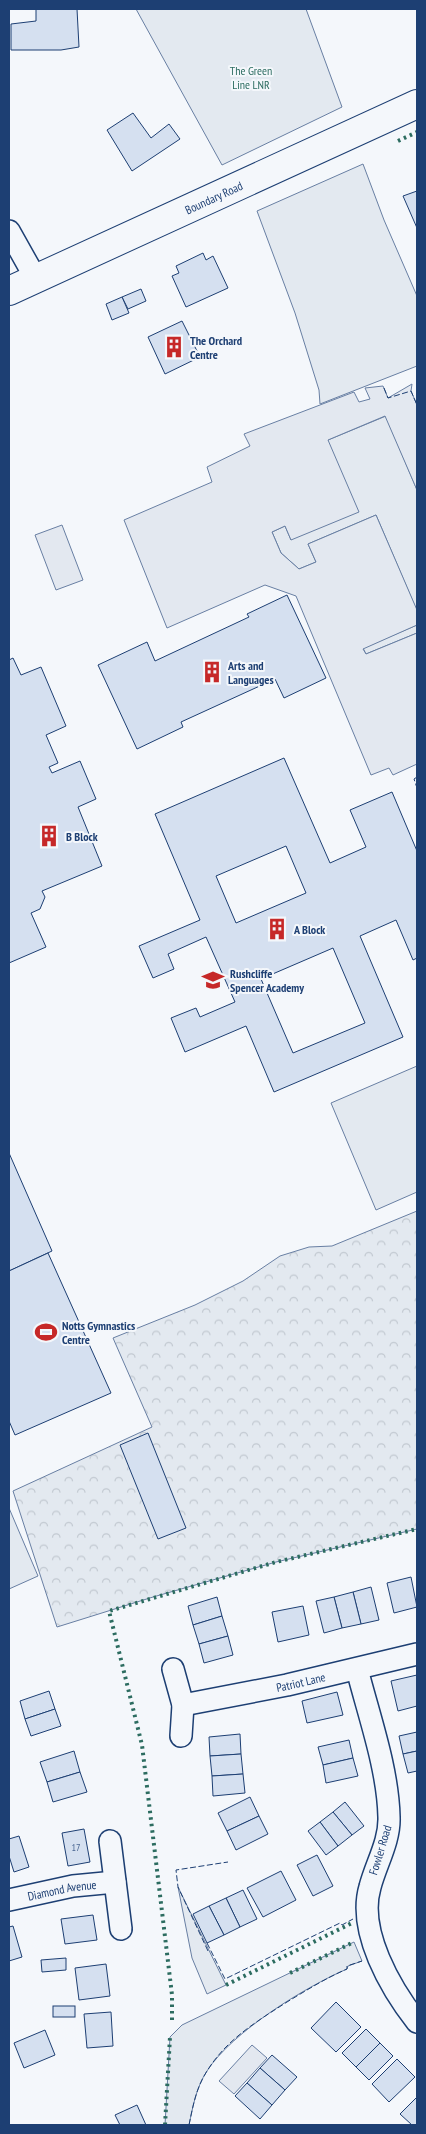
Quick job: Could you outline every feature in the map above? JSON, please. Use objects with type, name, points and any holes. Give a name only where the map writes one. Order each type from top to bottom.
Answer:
[{"type":"street","name":"Boundary Road","points":[[9,291],[417,104]]},
{"type":"street","points":[[9,231],[36,279]]},
{"type":"street","name":"Patriot Lane","points":[[184,1705],[357,1669],[417,1654]]},
{"type":"street","points":[[173,1669],[184,1705],[181,1736]]},
{"type":"street","name":"Fowler Road","points":[[357,1669],[387,1786],[390,1819],[387,1838],[369,1890],[368,1905],[371,1938],[395,1992],[417,2022]]},
{"type":"street","name":"Diamond Avenue","points":[[110,1841],[121,1929]]},
{"type":"street","name":"Diamond Avenue","points":[[9,1900],[73,1886],[115,1882]]},
{"type":"green space","name":"The Green Line LNR","points":[[136,9],[306,9],[342,107],[222,165]]},
{"type":"green space","points":[[363,164],[384,220],[417,296],[417,366],[320,404],[319,390],[295,313],[257,211]]},
{"type":"green space","points":[[386,416],[417,490],[417,611],[376,515],[308,544],[316,562],[299,569],[281,553],[272,532],[285,526],[291,540],[328,440]]},
{"type":"green space","points":[[417,625],[417,633],[366,654],[363,648]]},
{"type":"green space","points":[[417,1066],[417,1192],[376,1210],[331,1103]]},
{"type":"green space","points":[[417,1211],[417,1529],[276,1562],[57,1627],[13,1491],[152,1427],[113,1338],[195,1305],[243,1281],[280,1256],[309,1247],[332,1246]]},
{"type":"green space","points":[[9,1508],[38,1576],[9,1589]]},
{"type":"green space","points":[[178,1887],[226,1985],[207,1994],[192,1958]]},
{"type":"green space","points":[[354,1942],[362,1961],[348,1966],[347,1969],[311,1987],[251,2026],[218,2056],[203,2077],[189,2125],[165,2125],[170,2037],[182,2025]]},
{"type":"shaded area","points":[[412,384],[411,391],[417,405],[417,490],[385,416],[328,440],[359,512],[291,540],[285,526],[272,532],[281,553],[299,569],[316,562],[308,544],[376,515],[417,610],[417,625],[363,649],[366,654],[417,633],[417,764],[393,775],[389,768],[371,775],[296,596],[265,585],[167,628],[124,520],[212,482],[207,467],[250,446],[244,434],[354,392],[359,402],[370,399],[365,388],[383,386],[388,398]]},
{"type":"shaded area","points":[[62,525],[83,580],[56,590],[35,535]]},
{"type":"shaded area","points":[[252,2045],[267,2058],[234,2094],[219,2081]]},
{"type":"building","points":[[36,9],[77,9],[79,47],[61,50],[11,50],[11,24],[36,21]]},
{"type":"building","points":[[133,113],[151,138],[169,124],[180,139],[132,171],[107,130]]},
{"type":"building","points":[[417,191],[417,228],[403,196]]},
{"type":"building","points":[[203,253],[206,260],[213,256],[228,288],[186,307],[172,276],[179,273],[176,266]]},
{"type":"building","points":[[141,289],[146,301],[128,309],[122,297]]},
{"type":"building","points":[[122,297],[129,313],[112,320],[106,304]]},
{"type":"building","name":"The Orchard Centre","points":[[182,321],[200,357],[165,374],[148,337]]},
{"type":"building","name":"Arts and Languages","points":[[287,595],[326,678],[284,698],[275,679],[181,722],[183,727],[137,749],[98,665],[147,642],[155,661],[249,617],[247,614]]},
{"type":"building","name":"B Block","points":[[13,658],[21,675],[41,667],[66,726],[46,735],[58,763],[49,767],[52,773],[80,761],[96,799],[78,807],[102,866],[42,891],[45,897],[40,909],[31,913],[46,947],[9,963],[9,660]]},
{"type":"building","name":"A Block","points":[[284,758],[330,863],[366,847],[350,810],[392,792],[417,851],[417,958],[413,960],[396,920],[360,936],[403,1037],[274,1092],[246,1026],[185,1052],[171,1018],[196,1008],[200,1017],[235,1002],[206,937],[168,954],[174,969],[153,978],[139,946],[200,920],[155,814]],"holes":[[[286,846],[306,893],[236,923],[216,876]],[[333,948],[365,1023],[293,1053],[261,979]]]},
{"type":"building","points":[[9,1153],[52,1251],[9,1271]]},
{"type":"building","name":"Notts Gymnastics Centre","points":[[48,1253],[111,1393],[15,1435],[9,1421],[9,1271]]},
{"type":"building","points":[[148,1433],[186,1528],[158,1539],[120,1445]]},
{"type":"building","points":[[411,1577],[417,1607],[394,1613],[387,1583]]},
{"type":"building","points":[[371,1587],[379,1620],[361,1624],[353,1592]]},
{"type":"building","points":[[353,1592],[361,1624],[342,1628],[334,1597]]},
{"type":"building","points":[[217,1597],[222,1616],[193,1625],[188,1606]]},
{"type":"building","points":[[334,1597],[342,1628],[324,1633],[316,1601]]},
{"type":"building","points":[[303,1606],[309,1635],[278,1642],[272,1612]]},
{"type":"building","points":[[222,1616],[228,1636],[199,1644],[193,1625]]},
{"type":"building","points":[[228,1636],[233,1655],[204,1663],[199,1644]]},
{"type":"building","points":[[417,1675],[417,1706],[398,1711],[391,1681]]},
{"type":"building","points":[[49,1691],[55,1709],[25,1719],[20,1701]]},
{"type":"building","points":[[337,1692],[343,1715],[307,1723],[302,1701]]},
{"type":"building","points":[[55,1709],[61,1726],[31,1736],[25,1719]]},
{"type":"building","points":[[417,1732],[417,1751],[403,1754],[399,1736]]},
{"type":"building","points":[[240,1734],[241,1754],[210,1756],[209,1737]]},
{"type":"building","points":[[349,1740],[353,1758],[323,1765],[318,1747]]},
{"type":"building","points":[[74,1751],[80,1772],[47,1782],[40,1762]]},
{"type":"building","points":[[417,1751],[417,1771],[408,1773],[403,1754]]},
{"type":"building","points":[[241,1754],[243,1774],[212,1776],[210,1756]]},
{"type":"building","points":[[353,1758],[358,1776],[326,1783],[323,1765]]},
{"type":"building","points":[[80,1772],[87,1792],[53,1802],[47,1782]]},
{"type":"building","points":[[243,1774],[245,1793],[213,1796],[212,1776]]},
{"type":"building","points":[[250,1797],[259,1816],[227,1831],[218,1813]]},
{"type":"building","points":[[345,1802],[364,1826],[352,1835],[333,1812]]},
{"type":"building","points":[[333,1812],[352,1835],[338,1846],[320,1822]]},
{"type":"building","points":[[259,1816],[268,1834],[236,1850],[227,1831]]},
{"type":"building","points":[[320,1822],[338,1846],[326,1855],[308,1831]]},
{"type":"building","points":[[84,1829],[90,1862],[68,1866],[62,1833]]},
{"type":"building","points":[[19,1836],[29,1867],[14,1872],[9,1856],[9,1839]]},
{"type":"building","points":[[317,1855],[333,1886],[313,1896],[297,1865]]},
{"type":"building","points":[[281,1871],[296,1900],[263,1917],[247,1888]]},
{"type":"building","points":[[243,1890],[257,1919],[240,1927],[226,1898]]},
{"type":"building","points":[[226,1898],[240,1927],[224,1935],[209,1906]]},
{"type":"building","points":[[209,1906],[224,1935],[207,1943],[193,1914]]},
{"type":"building","points":[[93,1915],[97,1940],[65,1944],[61,1919]]},
{"type":"building","points":[[13,1926],[22,1957],[9,1961],[9,1927]]},
{"type":"building","points":[[66,1958],[66,1970],[42,1972],[41,1960]]},
{"type":"building","points":[[106,1964],[110,1996],[79,2000],[75,1968]]},
{"type":"building","points":[[336,2002],[361,2027],[336,2052],[311,2028]]},
{"type":"building","points":[[53,2006],[75,2006],[75,2017],[53,2017]]},
{"type":"building","points":[[111,2012],[113,2046],[87,2048],[84,2014]]},
{"type":"building","points":[[366,2029],[380,2043],[356,2067],[342,2053]]},
{"type":"building","points":[[45,2030],[55,2055],[24,2068],[14,2043]]},
{"type":"building","points":[[380,2043],[393,2056],[369,2080],[356,2067]]},
{"type":"building","points":[[272,2055],[297,2077],[285,2090],[260,2068]]},
{"type":"building","points":[[397,2059],[415,2077],[389,2102],[372,2084]]},
{"type":"building","points":[[260,2068],[285,2090],[272,2105],[247,2083]]},
{"type":"building","points":[[247,2083],[272,2105],[260,2119],[235,2096]]},
{"type":"building","points":[[417,2097],[417,2125],[412,2125],[400,2114]]},
{"type":"building","points":[[137,2105],[146,2125],[120,2125],[115,2115]]},
{"type":"hedge","points":[[398,141],[417,132]]},
{"type":"hedge","points":[[172,2020],[172,1995],[142,1745],[109,1611],[276,1562],[417,1529]]},
{"type":"hedge","points":[[226,1985],[354,1922]]},
{"type":"hedge","points":[[290,1973],[354,1942]]},
{"type":"hedge","points":[[165,2125],[170,2037]]},
{"type":"fence","points":[[384,388],[388,398],[411,391],[417,405]]},
{"type":"fence","points":[[417,777],[414,779],[417,788]]},
{"type":"fence","points":[[208,1951],[178,1887],[176,1870],[228,1862]]},
{"type":"fence","points":[[207,1943],[225,1979],[340,1923],[342,1925],[353,1919]]},
{"type":"fence","points":[[189,2125],[195,2097],[203,2077],[233,2040],[253,2024],[287,2002],[347,1969],[347,1966],[362,1961]]},
{"type":"place","name":"The Orchard Centre","points":[[174,347]]},
{"type":"place","name":"Arts and Languages","points":[[212,672]]},
{"type":"place","name":"B Block","points":[[49,836]]},
{"type":"place","name":"A Block","points":[[277,929]]},
{"type":"place","name":"Rushcliffe Spencer Academy","points":[[213,980]]},
{"type":"place","name":"Notts Gymnastics Centre","points":[[46,1332]]}]
